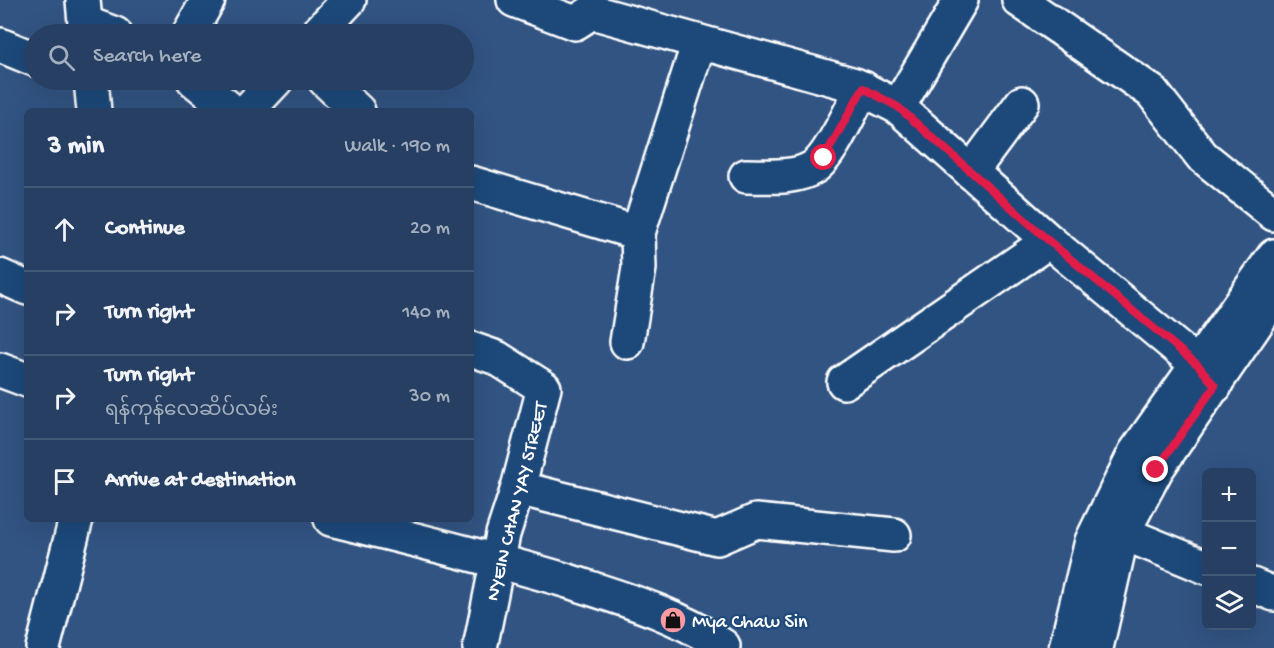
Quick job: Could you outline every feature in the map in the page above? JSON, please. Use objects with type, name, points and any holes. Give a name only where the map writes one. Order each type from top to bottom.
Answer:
[{"type":"street","points":[[195,24],[208,0]]},
{"type":"street","points":[[326,24],[349,0]]},
{"type":"street","points":[[514,0],[575,23],[592,12],[863,88],[898,107],[1049,241],[1206,375]]},
{"type":"street","points":[[898,107],[961,0]]},
{"type":"street","points":[[1019,0],[1152,92],[1202,156],[1274,214]]},
{"type":"street","points":[[627,342],[639,268],[638,233],[699,42]]},
{"type":"street","points":[[0,45],[24,55]]},
{"type":"street","points":[[746,176],[785,176],[813,168],[824,158],[863,88]]},
{"type":"street","points":[[92,90],[94,108]]},
{"type":"street","points":[[206,90],[228,108]]},
{"type":"street","points":[[250,108],[267,90]]},
{"type":"street","points":[[336,90],[355,108]]},
{"type":"street","points":[[970,172],[1022,103]]},
{"type":"street","points":[[474,184],[638,233]]},
{"type":"street","points":[[844,382],[1049,241]]},
{"type":"street","points":[[1206,375],[1274,256]]},
{"type":"street","points":[[0,276],[24,287]]},
{"type":"street","points":[[1096,648],[1112,529],[1135,453],[1274,297]]},
{"type":"street","name":"NYEIN CHAN YAY STREET","points":[[474,350],[497,358],[544,388],[518,488],[503,534],[480,648]]},
{"type":"street","points":[[0,370],[24,379]]},
{"type":"street","points":[[518,488],[717,538],[756,521],[894,535]]},
{"type":"street","points":[[43,648],[75,522]]},
{"type":"street","points":[[343,522],[498,560],[643,604],[702,631],[723,646]]},
{"type":"street","points":[[1112,529],[1202,565]]},
{"type":"street","points":[[1066,648],[1092,541],[1112,529]]},
{"type":"street","points":[[1256,587],[1274,594]]},
{"type":"place","name":"Mya Chaw Sin","points":[[673,620]]},
{"type":"route","points":[[824,158],[863,88],[898,107],[1049,241],[1198,365],[1215,386],[1156,470]]}]
